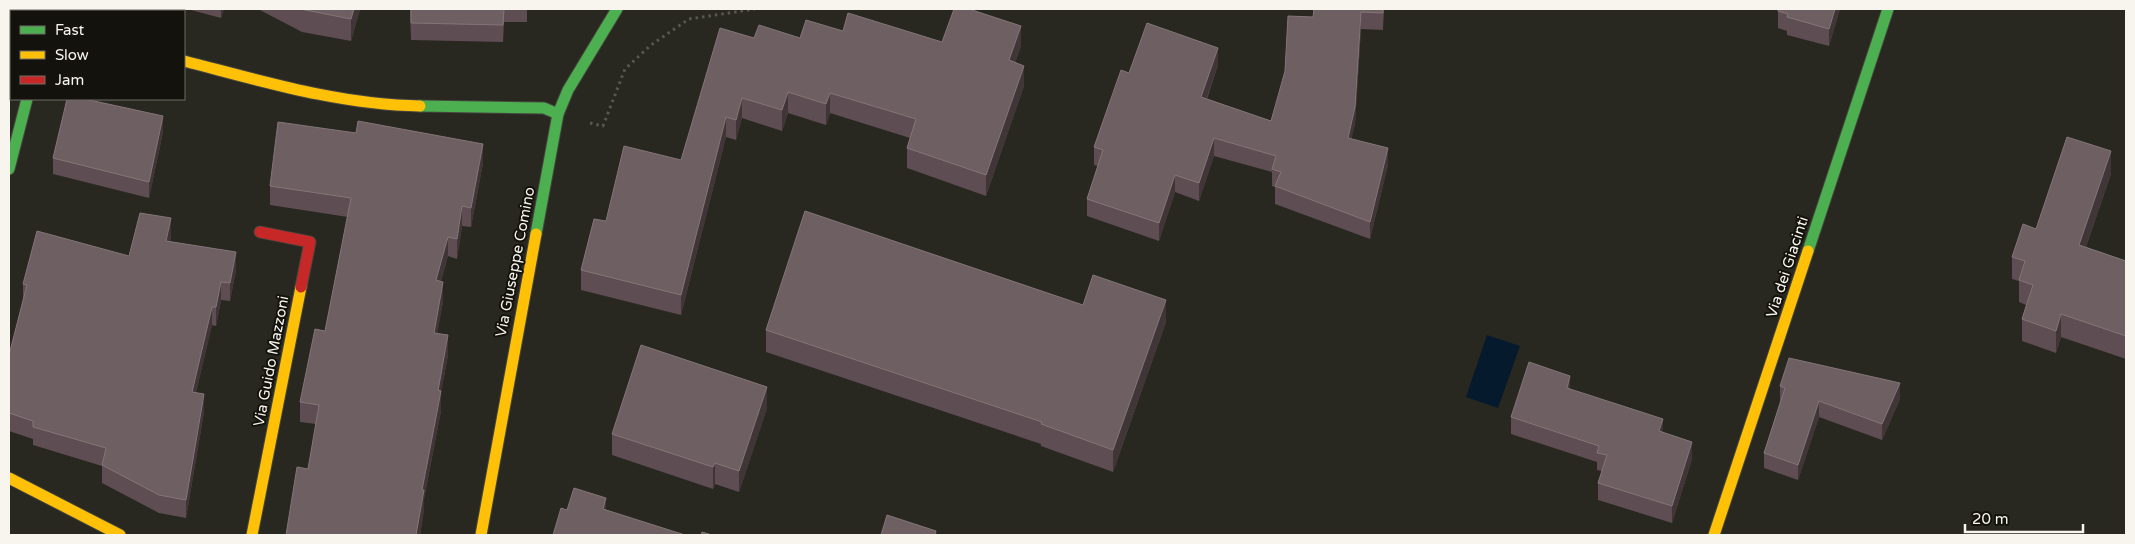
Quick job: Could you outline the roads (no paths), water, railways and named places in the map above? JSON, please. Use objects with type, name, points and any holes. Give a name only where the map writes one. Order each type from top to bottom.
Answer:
[{"type":"street","name":"Via Giuseppe Comino","points":[[481,535],[558,114],[568,90],[617,9]]},
{"type":"street","name":"Via dei Giacinti","points":[[1714,535],[1888,9]]},
{"type":"street","points":[[185,62],[308,93],[388,106],[544,108],[558,114]]},
{"type":"street","points":[[9,169],[27,100]]},
{"type":"street","name":"Via Guido Mazzoni","points":[[252,535],[310,242],[260,232]]},
{"type":"street","points":[[9,478],[120,535]]},
{"type":"water","points":[[1487,335],[1520,346],[1498,408],[1466,397]]}]
